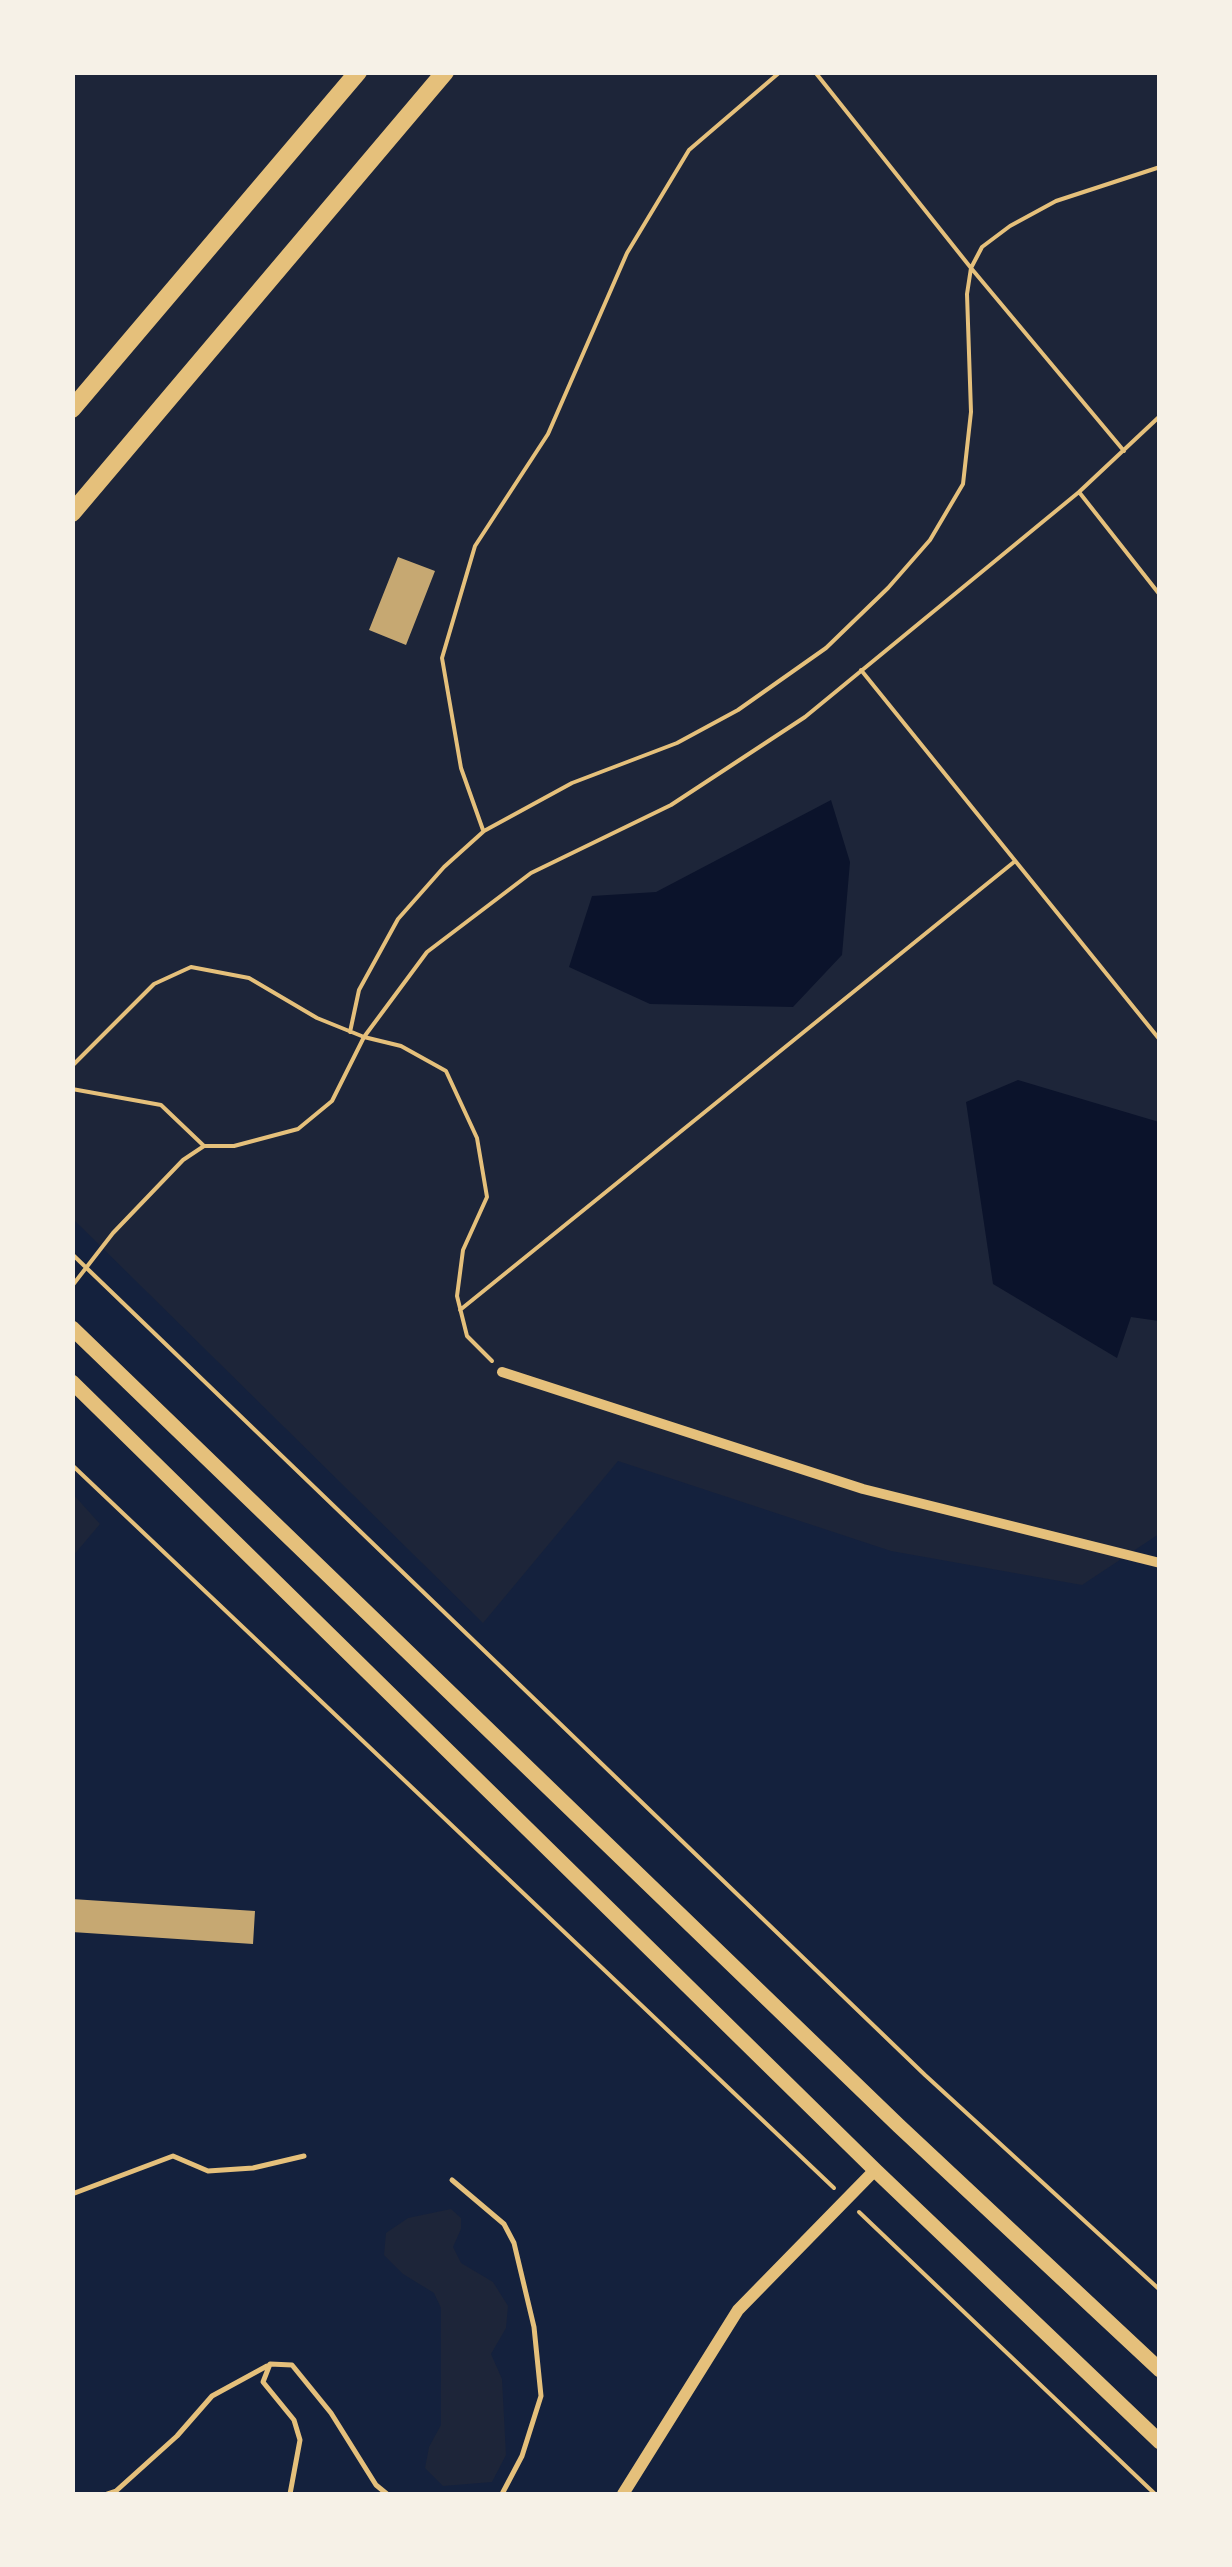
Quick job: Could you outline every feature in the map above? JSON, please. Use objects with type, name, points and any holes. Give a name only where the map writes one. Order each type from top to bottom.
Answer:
[{"type":"highway","points":[[72,409],[358,72]]},
{"type":"highway","points":[[72,513],[444,72]]},
{"type":"main road","points":[[72,1328],[870,2099],[1160,2370]]},
{"type":"main road","points":[[72,1382],[875,2170],[1160,2442]]},
{"type":"street","points":[[502,1372],[863,1489],[1160,1563]]},
{"type":"street","points":[[623,2494],[738,2310],[875,2170]]},
{"type":"lane","points":[[72,2194],[173,2156],[208,2171],[253,2168],[304,2156]]},
{"type":"lane","points":[[452,2180],[504,2224],[514,2242],[534,2328],[541,2396],[522,2456],[502,2494]]},
{"type":"lane","points":[[270,2364],[263,2382],[294,2420],[300,2440],[290,2494]]},
{"type":"lane","points":[[107,2494],[177,2436],[212,2396],[270,2364],[292,2365],[331,2413],[376,2485],[387,2494]]},
{"type":"path","points":[[484,831],[461,768],[442,658],[475,546],[548,434],[627,253],[689,150],[780,72]]},
{"type":"path","points":[[815,72],[1124,451]]},
{"type":"path","points":[[350,1032],[360,990],[398,919],[444,866],[484,831],[572,783],[677,742],[738,710],[826,648],[888,588],[930,540],[963,484],[971,412],[967,294],[971,268],[982,247],[1056,201],[1160,167]]},
{"type":"path","points":[[72,1286],[114,1233],[183,1160],[204,1146],[234,1146],[298,1130],[332,1101],[364,1036],[427,952],[531,874],[671,805],[805,718],[1079,492],[1160,416]]},
{"type":"path","points":[[1079,492],[1160,595]]},
{"type":"path","points":[[862,670],[1160,1040]]},
{"type":"path","points":[[460,1310],[1014,862]]},
{"type":"path","points":[[72,1066],[154,984],[190,967],[249,978],[316,1018],[401,1046],[446,1071],[477,1138],[487,1197],[464,1250],[457,1296],[467,1336],[502,1372]]},
{"type":"path","points":[[72,1089],[162,1105],[204,1146]]},
{"type":"path","points":[[72,1254],[925,2075],[1160,2290]]},
{"type":"path","points":[[72,1464],[1155,2494]]},
{"type":"shaded area","points":[[72,73],[1159,73],[1159,1534],[1082,1585],[891,1551],[618,1461],[483,1623],[73,1219]]},
{"type":"shaded area","points":[[831,800],[850,862],[842,955],[793,1007],[650,1004],[569,967],[592,896],[656,892]]},
{"type":"shaded area","points":[[1018,1080],[1159,1122],[1159,1321],[1131,1317],[1117,1358],[993,1284],[966,1102]]},
{"type":"shaded area","points":[[73,1494],[100,1524],[73,1556]]},
{"type":"shaded area","points":[[451,2209],[461,2218],[453,2247],[461,2263],[493,2282],[508,2306],[506,2328],[491,2354],[502,2379],[506,2455],[492,2482],[443,2486],[425,2468],[429,2447],[441,2425],[441,2308],[434,2293],[403,2274],[384,2255],[386,2233],[408,2218]]},
{"type":"building","points":[[398,557],[435,571],[406,645],[369,630]]},
{"type":"building","points":[[72,1899],[255,1911],[253,1944],[72,1932]]}]
